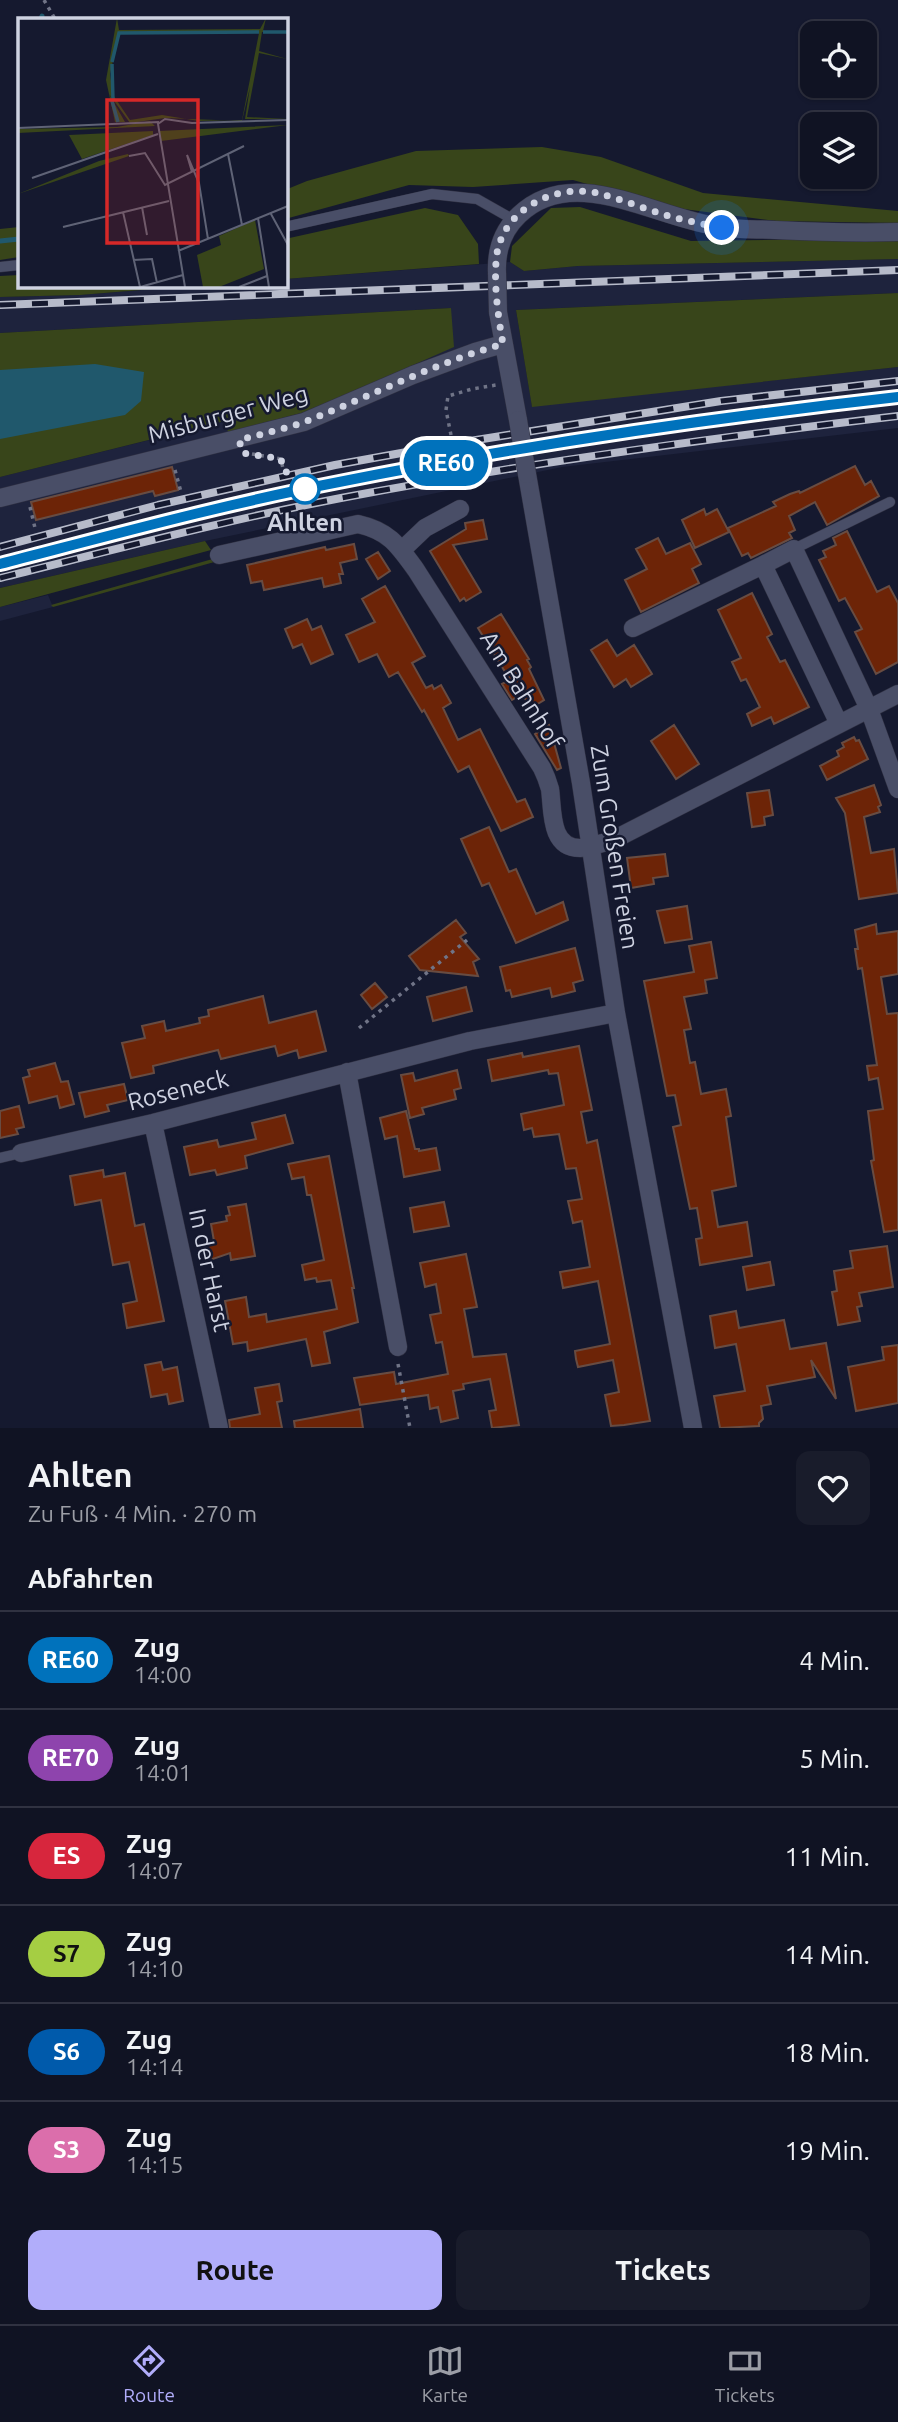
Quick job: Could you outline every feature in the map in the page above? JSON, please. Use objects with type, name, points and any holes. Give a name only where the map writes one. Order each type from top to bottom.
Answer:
[{"type":"street","points":[[514,220],[528,206],[542,198],[561,192],[579,192],[596,193],[673,217],[722,228],[848,233],[898,232]]},
{"type":"street","name":"Zum Großen Freien","points":[[514,220],[503,236],[498,251],[498,312],[616,1013],[694,1428]]},
{"type":"street","name":"Misburger Weg","points":[[0,498],[304,422],[413,375],[503,344]]},
{"type":"street","points":[[402,550],[425,528],[460,509]]},
{"type":"street","name":"Am Bahnhof","points":[[219,555],[358,524],[379,528],[402,550],[542,768],[550,788],[555,830],[567,844],[578,848],[589,846]]},
{"type":"street","points":[[633,628],[794,549],[869,709],[898,789]]},
{"type":"street","points":[[763,565],[839,724]]},
{"type":"street","points":[[589,846],[614,840],[898,694]]},
{"type":"street","name":"Roseneck","points":[[21,1153],[153,1123],[470,1041],[616,1013]]},
{"type":"street","points":[[347,1072],[398,1354]]},
{"type":"street","name":"In der Harst","points":[[153,1123],[219,1428]]},
{"type":"lane","points":[[287,227],[432,194],[477,199],[514,220]]},
{"type":"lane","points":[[0,267],[18,265]]},
{"type":"lane","points":[[794,549],[890,502]]},
{"type":"lane","points":[[0,1158],[21,1153]]},
{"type":"path","points":[[44,0],[54,18]]},
{"type":"path","points":[[451,435],[446,410],[448,396],[499,385]]},
{"type":"path","points":[[239,440],[243,453],[281,459],[283,469]]},
{"type":"path","points":[[359,1028],[467,940]]},
{"type":"path","points":[[398,1354],[410,1428]]},
{"type":"shaded area","points":[[898,259],[898,293],[516,310],[532,406],[898,367],[898,428],[562,467],[205,541],[0,588],[0,477],[226,421],[229,432],[451,308],[0,333],[0,297],[80,295],[178,287],[287,287],[287,279],[510,262],[524,271],[578,266]]},
{"type":"shaded area","points":[[95,364],[144,372],[141,401],[125,415],[0,439],[0,370]]},
{"type":"shaded area","points":[[48,595],[53,607],[0,621],[0,607]]},
{"type":"green space","points":[[542,147],[601,157],[703,193],[898,211],[898,223],[776,221],[668,207],[573,180],[473,187],[409,185],[287,218],[287,189],[307,181],[416,151]]},
{"type":"green space","points":[[580,207],[691,241],[898,238],[898,259],[578,266],[524,271],[510,262],[512,246],[551,208]]},
{"type":"green space","points":[[425,208],[458,215],[478,244],[479,264],[287,279],[287,239]]},
{"type":"green space","points":[[18,227],[18,257],[0,260],[0,229]]},
{"type":"green space","points":[[18,275],[18,287],[178,287],[80,295],[0,297],[0,276]]},
{"type":"green space","points":[[898,293],[898,367],[532,407],[516,310]]},
{"type":"green space","points":[[451,308],[454,347],[309,411],[228,432],[225,421],[0,477],[0,333]]},
{"type":"green space","points":[[205,541],[211,550],[0,607],[0,588]]},
{"type":"green space","points":[[216,558],[218,561],[53,607],[51,605]]},
{"type":"building","points":[[855,466],[865,485],[871,481],[879,496],[827,525],[815,502],[789,516],[795,530],[789,533],[792,538],[751,558],[748,553],[742,556],[728,528],[776,506],[773,502],[799,491],[800,493]]},
{"type":"building","points":[[172,467],[178,490],[155,496],[153,491],[36,520],[31,502]]},
{"type":"building","points":[[704,509],[706,515],[717,509],[729,532],[695,548],[682,520]]},
{"type":"building","points":[[483,520],[487,539],[453,545],[481,592],[466,601],[464,598],[460,601],[430,551],[466,529],[465,523]]},
{"type":"building","points":[[847,531],[877,592],[889,586],[898,603],[898,662],[876,674],[855,632],[862,629],[845,598],[839,601],[819,560],[826,557],[823,551],[836,545],[833,538]]},
{"type":"building","points":[[658,538],[666,554],[690,543],[701,564],[692,569],[699,583],[641,612],[625,580],[647,569],[636,549]]},
{"type":"building","points":[[354,544],[357,559],[340,563],[343,574],[339,574],[341,583],[324,587],[322,578],[264,590],[262,581],[251,583],[247,565],[325,547],[326,550]]},
{"type":"building","points":[[378,552],[390,571],[378,579],[366,559]]},
{"type":"building","points":[[385,586],[425,656],[412,663],[426,688],[432,685],[434,689],[441,685],[451,703],[443,708],[458,740],[480,729],[517,802],[525,799],[533,817],[501,831],[469,766],[458,772],[424,710],[422,712],[398,672],[389,677],[377,654],[359,662],[346,635],[375,622],[362,599]]},
{"type":"building","points":[[752,593],[772,634],[767,637],[780,662],[785,660],[809,707],[774,724],[771,717],[752,726],[747,714],[760,707],[746,679],[741,681],[732,662],[741,658],[718,610]]},
{"type":"building","points":[[501,614],[529,659],[529,669],[544,700],[531,708],[522,694],[512,700],[502,684],[510,680],[478,628]]},
{"type":"building","points":[[307,619],[312,630],[321,626],[333,654],[311,664],[302,644],[293,648],[285,629]]},
{"type":"building","points":[[607,640],[617,656],[634,645],[652,674],[631,687],[626,679],[614,687],[591,650]]},
{"type":"building","points":[[549,725],[561,768],[557,770],[535,734]]},
{"type":"building","points":[[674,725],[699,764],[676,779],[651,741]]},
{"type":"building","points":[[854,737],[856,741],[859,740],[868,759],[827,780],[820,766],[839,756],[837,751],[844,747],[842,743]]},
{"type":"building","points":[[874,785],[881,805],[878,807],[880,812],[864,817],[871,853],[894,849],[898,893],[859,899],[845,813],[836,798]]},
{"type":"building","points":[[769,790],[773,815],[764,817],[765,825],[752,827],[747,793]]},
{"type":"building","points":[[489,827],[509,872],[516,869],[536,914],[563,902],[568,920],[516,943],[489,883],[482,886],[461,839]]},
{"type":"building","points":[[665,854],[668,876],[653,878],[654,884],[631,888],[627,858]]},
{"type":"building","points":[[687,906],[692,939],[665,943],[657,911]]},
{"type":"building","points":[[456,920],[466,933],[460,937],[479,959],[473,962],[478,976],[420,970],[409,956]]},
{"type":"building","points":[[876,924],[877,934],[898,931],[898,974],[881,977],[887,1014],[898,1013],[898,1230],[884,1232],[871,1161],[874,1160],[868,1111],[883,1109],[878,1078],[869,1080],[867,1066],[877,1065],[862,968],[858,969],[855,949],[858,949],[855,930]]},
{"type":"building","points":[[711,942],[717,978],[705,980],[707,993],[684,997],[691,1029],[684,1030],[690,1063],[695,1062],[701,1094],[726,1089],[731,1116],[726,1117],[736,1186],[712,1191],[718,1227],[747,1222],[752,1256],[700,1265],[696,1239],[702,1238],[697,1208],[690,1209],[673,1127],[681,1125],[675,1095],[667,1096],[644,981],[694,972],[689,946]]},
{"type":"building","points":[[575,948],[583,980],[573,983],[575,991],[552,997],[550,988],[512,997],[510,990],[506,991],[500,967]]},
{"type":"building","points":[[375,983],[387,997],[372,1009],[361,995]]},
{"type":"building","points":[[466,987],[472,1011],[433,1021],[427,997]]},
{"type":"building","points":[[263,996],[269,1023],[316,1011],[326,1051],[299,1058],[297,1050],[278,1056],[275,1046],[221,1059],[218,1050],[153,1066],[154,1073],[131,1078],[122,1043],[145,1038],[142,1026],[164,1021],[166,1031],[200,1023],[199,1018],[209,1016],[208,1010]]},
{"type":"building","points":[[579,1046],[592,1110],[581,1112],[587,1143],[597,1140],[650,1421],[624,1425],[611,1426],[605,1395],[619,1392],[613,1360],[578,1367],[576,1359],[575,1351],[610,1344],[598,1281],[563,1288],[560,1272],[590,1267],[582,1221],[573,1223],[568,1201],[582,1199],[576,1168],[566,1169],[559,1134],[534,1137],[532,1128],[524,1130],[521,1114],[564,1105],[558,1073],[549,1074],[548,1070],[492,1081],[488,1060],[522,1053],[523,1057]]},
{"type":"building","points":[[55,1063],[61,1082],[68,1081],[74,1104],[60,1108],[57,1096],[29,1103],[23,1078],[30,1076],[28,1070]]},
{"type":"building","points":[[457,1070],[461,1088],[454,1090],[456,1099],[422,1108],[424,1114],[410,1118],[401,1075],[413,1073],[415,1081]]},
{"type":"building","points":[[124,1084],[128,1100],[107,1105],[109,1111],[85,1117],[79,1093]]},
{"type":"building","points":[[19,1106],[24,1127],[16,1129],[18,1134],[0,1138],[0,1111]]},
{"type":"building","points":[[406,1111],[415,1149],[419,1151],[436,1148],[440,1170],[404,1177],[397,1136],[385,1139],[380,1118]]},
{"type":"building","points":[[285,1115],[293,1143],[245,1156],[247,1168],[217,1175],[215,1170],[190,1175],[184,1147],[217,1140],[219,1147],[256,1139],[252,1123]]},
{"type":"building","points":[[329,1156],[358,1322],[324,1332],[330,1363],[312,1366],[306,1339],[248,1351],[247,1342],[233,1344],[225,1301],[246,1297],[249,1317],[266,1314],[267,1322],[337,1309],[331,1280],[305,1280],[302,1265],[324,1260],[311,1195],[307,1195],[304,1177],[292,1179],[288,1164]]},
{"type":"building","points":[[103,1170],[104,1177],[125,1173],[135,1226],[144,1224],[164,1321],[127,1328],[123,1304],[137,1301],[129,1262],[113,1265],[101,1200],[75,1205],[70,1176]]},
{"type":"building","points":[[444,1202],[449,1226],[414,1232],[410,1208]]},
{"type":"building","points":[[246,1204],[255,1256],[231,1260],[230,1253],[204,1262],[201,1247],[214,1241],[211,1224],[227,1221],[226,1216],[230,1215],[228,1207]]},
{"type":"building","points":[[887,1246],[893,1287],[859,1293],[862,1306],[857,1307],[860,1321],[838,1325],[832,1292],[837,1291],[834,1271],[853,1268],[850,1251]]},
{"type":"building","points":[[466,1254],[477,1307],[464,1309],[473,1357],[506,1354],[519,1425],[492,1428],[489,1411],[496,1410],[490,1379],[463,1384],[464,1389],[453,1391],[458,1418],[441,1422],[438,1407],[430,1409],[428,1395],[360,1405],[354,1378],[394,1372],[396,1384],[448,1374],[442,1342],[436,1343],[430,1315],[441,1313],[436,1284],[425,1287],[420,1263]]},
{"type":"building","points":[[770,1262],[774,1285],[747,1290],[743,1267]]},
{"type":"building","points":[[736,1311],[739,1328],[784,1320],[790,1349],[826,1343],[836,1399],[811,1360],[815,1377],[767,1386],[771,1404],[761,1406],[763,1419],[759,1426],[720,1428],[714,1396],[745,1391],[736,1344],[715,1348],[710,1316]]},
{"type":"building","points":[[898,1345],[898,1403],[856,1411],[848,1367],[884,1360],[882,1347]]},
{"type":"building","points":[[161,1362],[163,1370],[177,1367],[183,1401],[169,1404],[167,1394],[151,1397],[145,1365]]},
{"type":"building","points":[[279,1384],[282,1401],[277,1402],[282,1428],[230,1428],[229,1420],[260,1414],[255,1388]]},
{"type":"building","points":[[360,1409],[363,1428],[295,1428],[294,1421]]},
{"type":"waterway","points":[[0,241],[18,239]]},
{"type":"railway","points":[[0,305],[898,270]]},
{"type":"railway","points":[[0,547],[158,505],[335,465],[721,401],[898,381]]},
{"type":"railway","points":[[0,564],[211,510],[408,469],[618,433],[898,397]]},
{"type":"railway","points":[[0,578],[256,516],[410,485],[619,452],[898,416]]},
{"type":"train","name":"RE60","points":[[0,564],[163,522],[338,482],[572,440],[751,414],[898,397]]},
{"type":"place","name":"Ahlten","points":[[305,489]]},
{"type":"route","points":[[305,489],[283,469],[281,459],[243,453],[239,440],[304,422],[413,375],[503,344],[498,312],[498,251],[503,236],[528,206],[561,192],[596,193],[673,217],[722,228]]}]
